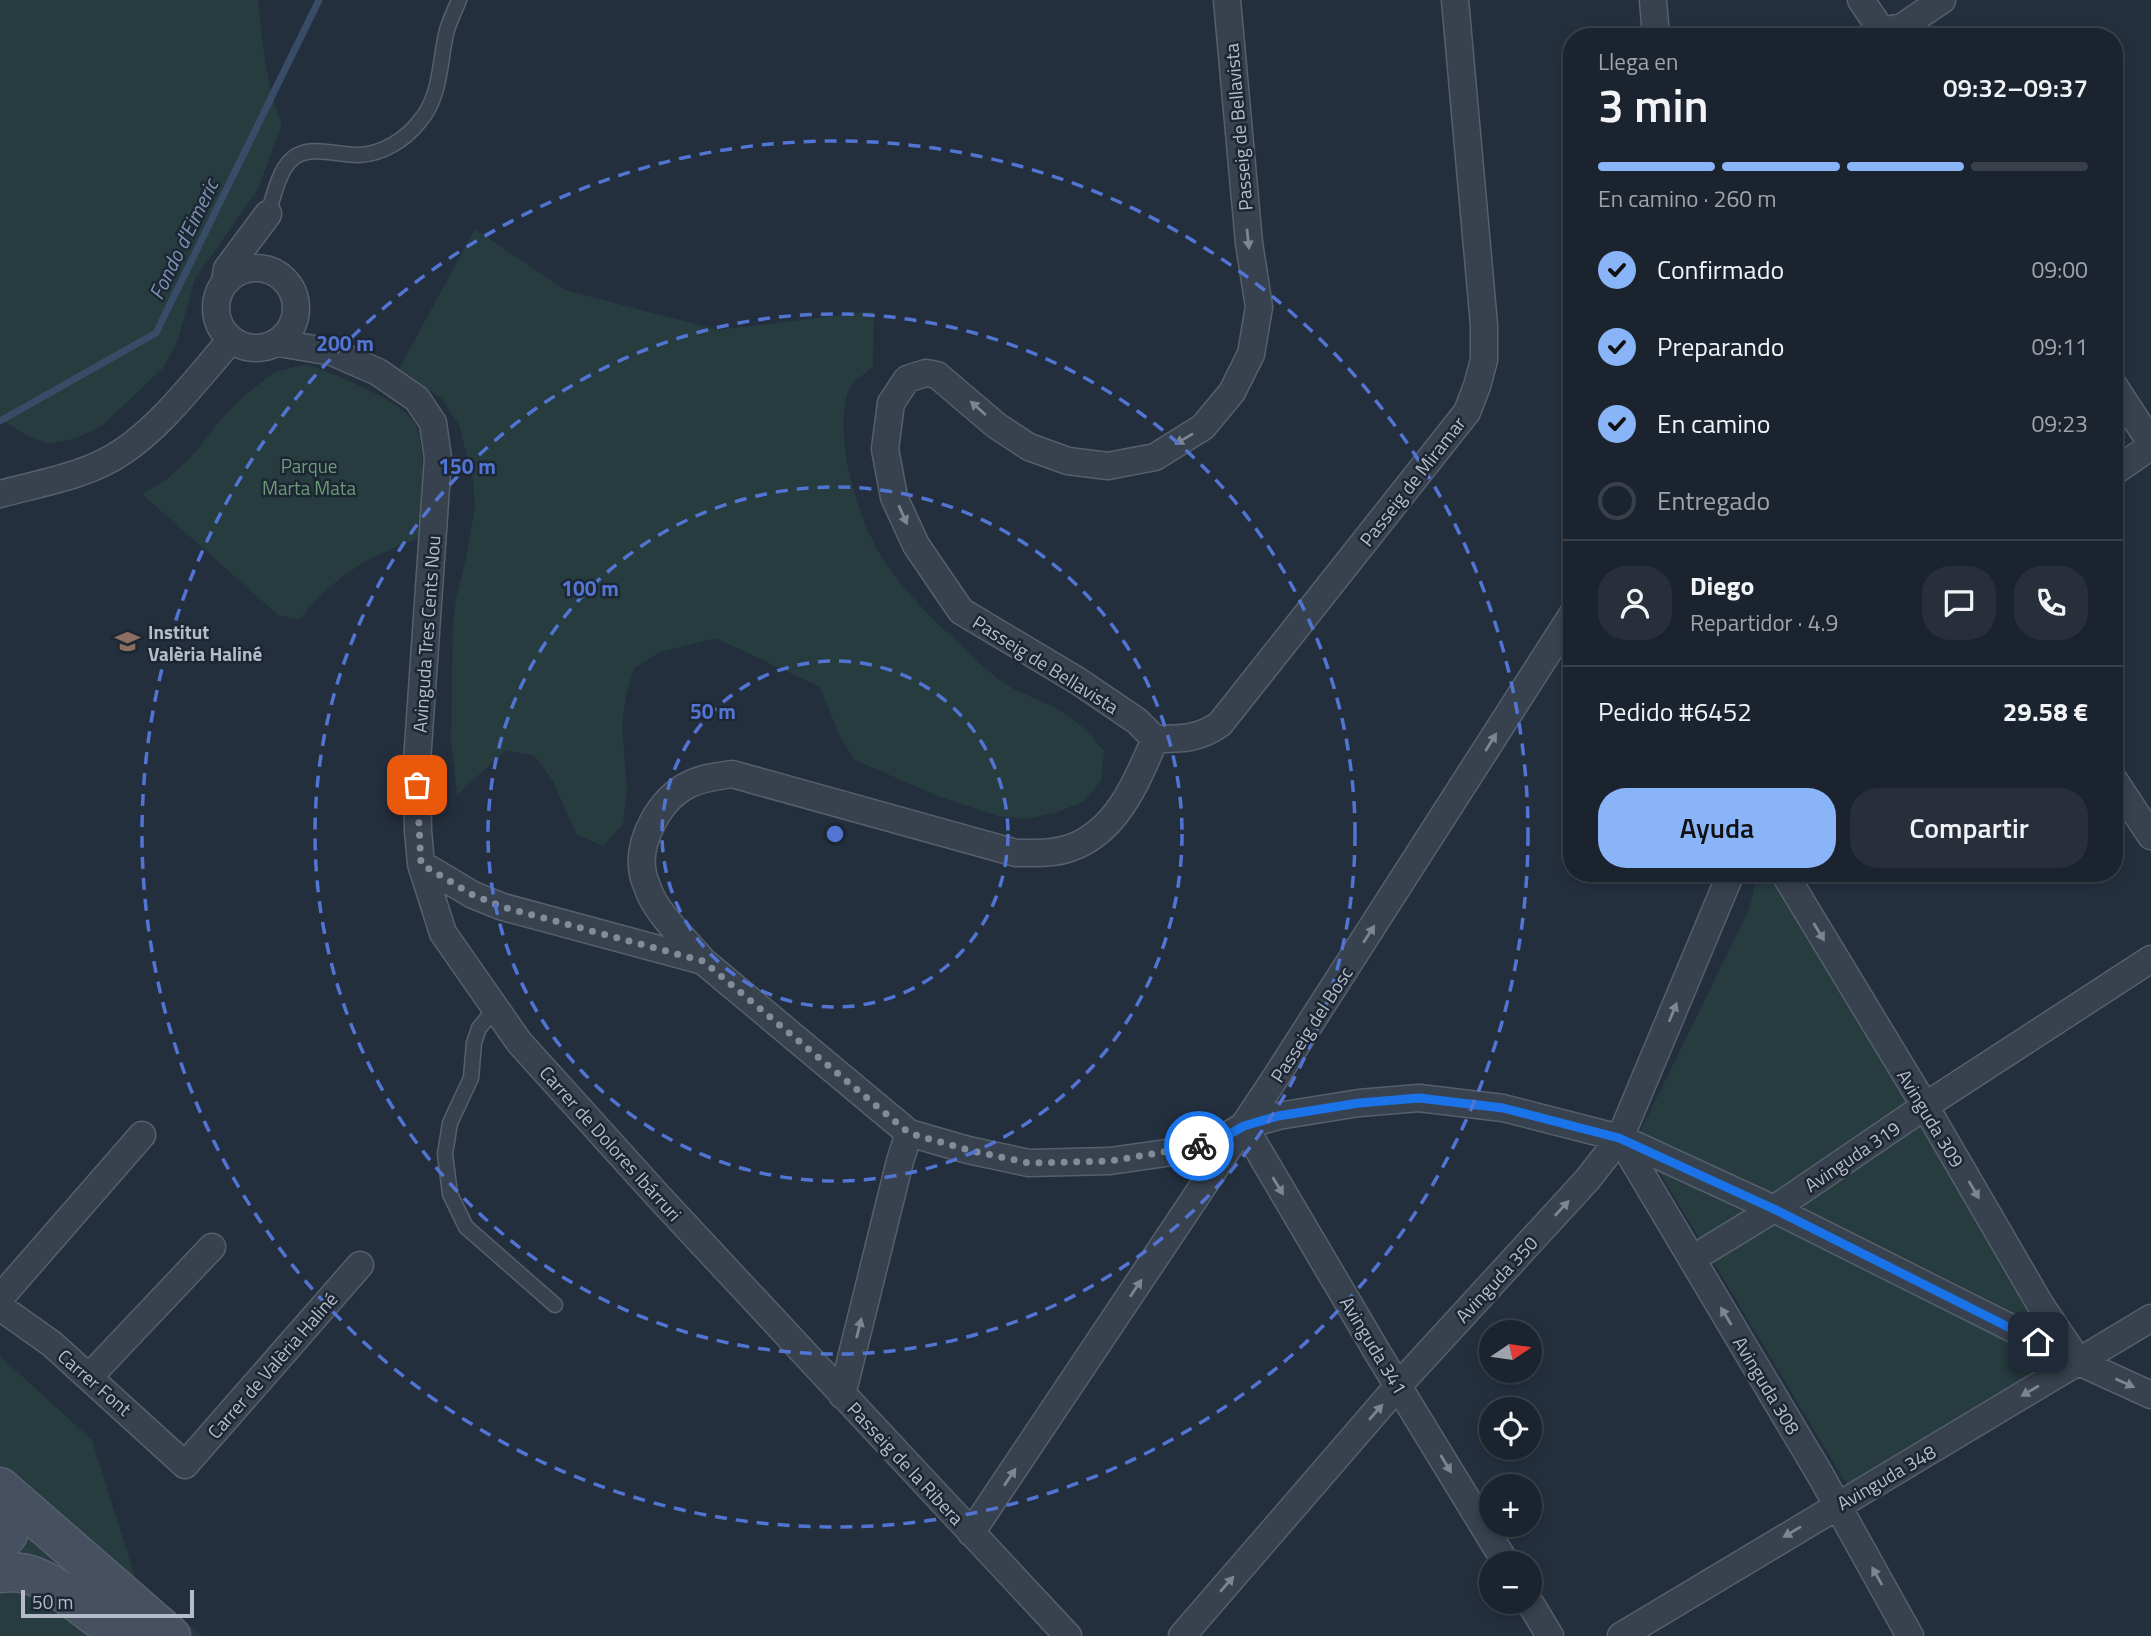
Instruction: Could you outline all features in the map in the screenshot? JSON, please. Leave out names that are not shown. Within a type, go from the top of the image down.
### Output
[{"type":"street","name":"Passeig de Bellavista","points":[[1155,739],[1137,721],[1078,681],[961,611],[916,545],[894,497],[885,449],[891,403],[907,379],[926,373],[937,375],[997,426],[1029,447],[1068,461],[1108,466],[1155,457],[1203,427],[1232,392],[1251,354],[1259,307],[1248,243],[1227,0]]},
{"type":"street","name":"Passeig de Miramar","points":[[1155,739],[1180,739],[1206,734],[1220,724],[1467,412],[1484,360],[1484,325],[1455,0]]},
{"type":"street","points":[[1861,0],[1877,28]]},
{"type":"street","points":[[1899,28],[1942,0]]},
{"type":"street","points":[[1652,1],[1655,28]]},
{"type":"street","points":[[225,283],[243,270],[257,268],[278,274],[293,293],[294,324],[279,342],[258,349],[244,347],[231,340],[216,316],[218,295],[225,283],[228,268],[268,214]]},
{"type":"street","name":"Avinguda Tres Cents Nou","points":[[268,214],[268,239],[273,262],[293,293],[308,330],[326,350]]},
{"type":"street","points":[[0,494],[80,472],[121,453],[150,430],[231,340]]},
{"type":"street","name":"Avinguda Tres Cents Nou","points":[[279,342],[326,350],[379,372],[417,399],[433,423],[438,458],[416,762],[421,864]]},
{"type":"street","points":[[2123,400],[2151,444],[2123,465]]},
{"type":"street","name":"Passeig del Bosc","points":[[971,1533],[1244,1126],[1563,629]]},
{"type":"street","points":[[1155,739],[1121,809],[1100,832],[1069,848],[1048,853],[1016,853],[732,774],[711,777],[688,785],[670,799],[653,820],[643,851],[642,874],[663,913],[703,961],[909,1133],[968,1150],[1029,1163],[1110,1161],[1180,1151],[1219,1140],[1244,1126],[1303,1111],[1419,1098],[1503,1108],[1619,1138],[1774,1209],[2079,1362],[2151,1395]]},
{"type":"street","points":[[2123,794],[2151,836]]},
{"type":"street","points":[[421,864],[473,895],[503,907],[703,961]]},
{"type":"street","name":"Carrer de Dolores Ibárruri","points":[[421,864],[443,933],[519,1042],[842,1395]]},
{"type":"street","name":"Avinguda 350","points":[[1182,1636],[1398,1386],[1587,1180],[1619,1138],[1727,882]]},
{"type":"street","name":"Avinguda 309","points":[[1789,882],[1925,1106],[2040,1304],[2079,1362]]},
{"type":"street","name":"Avinguda 319","points":[[1692,1259],[1774,1209],[1925,1106],[2151,959]]},
{"type":"street","name":"Avinguda 341","points":[[1244,1126],[1499,1551]]},
{"type":"street","name":"Passeig de la Ribera","points":[[909,1133],[842,1395],[1068,1636]]},
{"type":"street","points":[[0,1298],[142,1135]]},
{"type":"street","name":"Avinguda 308","points":[[1619,1138],[1838,1505],[1910,1636]]},
{"type":"street","points":[[89,1377],[212,1247]]},
{"type":"street","name":"Carrer de Valèria Haliné","points":[[184,1465],[360,1265]]},
{"type":"street","name":"Carrer Font","points":[[0,1307],[52,1344],[184,1465]]},
{"type":"street","name":"Avinguda 348","points":[[1621,1636],[2151,1318]]},
{"type":"street","points":[[0,1487],[171,1636]]},
{"type":"street","points":[[1,1522],[138,1636]]},
{"type":"street","points":[[0,1573],[32,1575],[126,1636]]},
{"type":"street","points":[[1537,1614],[1550,1636]]},
{"type":"lane","points":[[268,214],[276,185],[291,159],[310,151],[360,155],[384,149],[405,136],[421,121],[436,91],[447,32],[459,0]]},
{"type":"lane","points":[[495,1009],[479,1028],[474,1043],[471,1078],[450,1123],[445,1154],[450,1194],[466,1227],[555,1306]]},
{"type":"green space","points":[[0,0],[258,0],[268,79],[282,124],[258,189],[195,279],[177,342],[163,368],[102,426],[77,438],[49,444],[24,434],[0,418]]},
{"type":"green space","points":[[475,229],[565,290],[718,330],[874,311],[873,367],[852,384],[844,412],[848,468],[864,521],[885,562],[931,617],[990,673],[1018,691],[1067,715],[1104,751],[1101,781],[1083,802],[1055,813],[1027,819],[998,816],[940,797],[855,760],[840,737],[820,687],[716,638],[660,652],[634,668],[626,696],[622,726],[627,790],[623,824],[603,846],[576,834],[553,781],[535,756],[506,750],[457,795],[451,738],[453,626],[456,597],[475,508],[473,480],[459,425],[442,399],[399,369]]},
{"type":"green space","name":"Parque Marta Mata","points":[[307,364],[383,397],[408,415],[419,436],[423,480],[419,538],[382,553],[339,579],[299,620],[278,615],[142,494],[166,480],[191,457],[245,395],[275,372]]},
{"type":"green space","points":[[1756,882],[1775,882],[2062,1354],[1847,1485],[1638,1136],[1749,910]]},
{"type":"green space","points":[[0,1356],[92,1440],[135,1577],[202,1636],[0,1636]]},
{"type":"waterway","name":"Fondo d'Eimeric","points":[[0,421],[156,333],[319,0]]},
{"type":"way so far","points":[[417,785],[421,864],[473,895],[503,907],[703,961],[909,1133],[968,1150],[1029,1163],[1110,1161],[1199,1146]]},
{"type":"place","name":"Institut Valèria Haliné","points":[[128,642]]},
{"type":"route","points":[[1199,1146],[1219,1140],[1244,1126],[1278,1116],[1359,1103],[1419,1098],[1503,1108],[1619,1138],[1774,1209],[2038,1342]]}]
